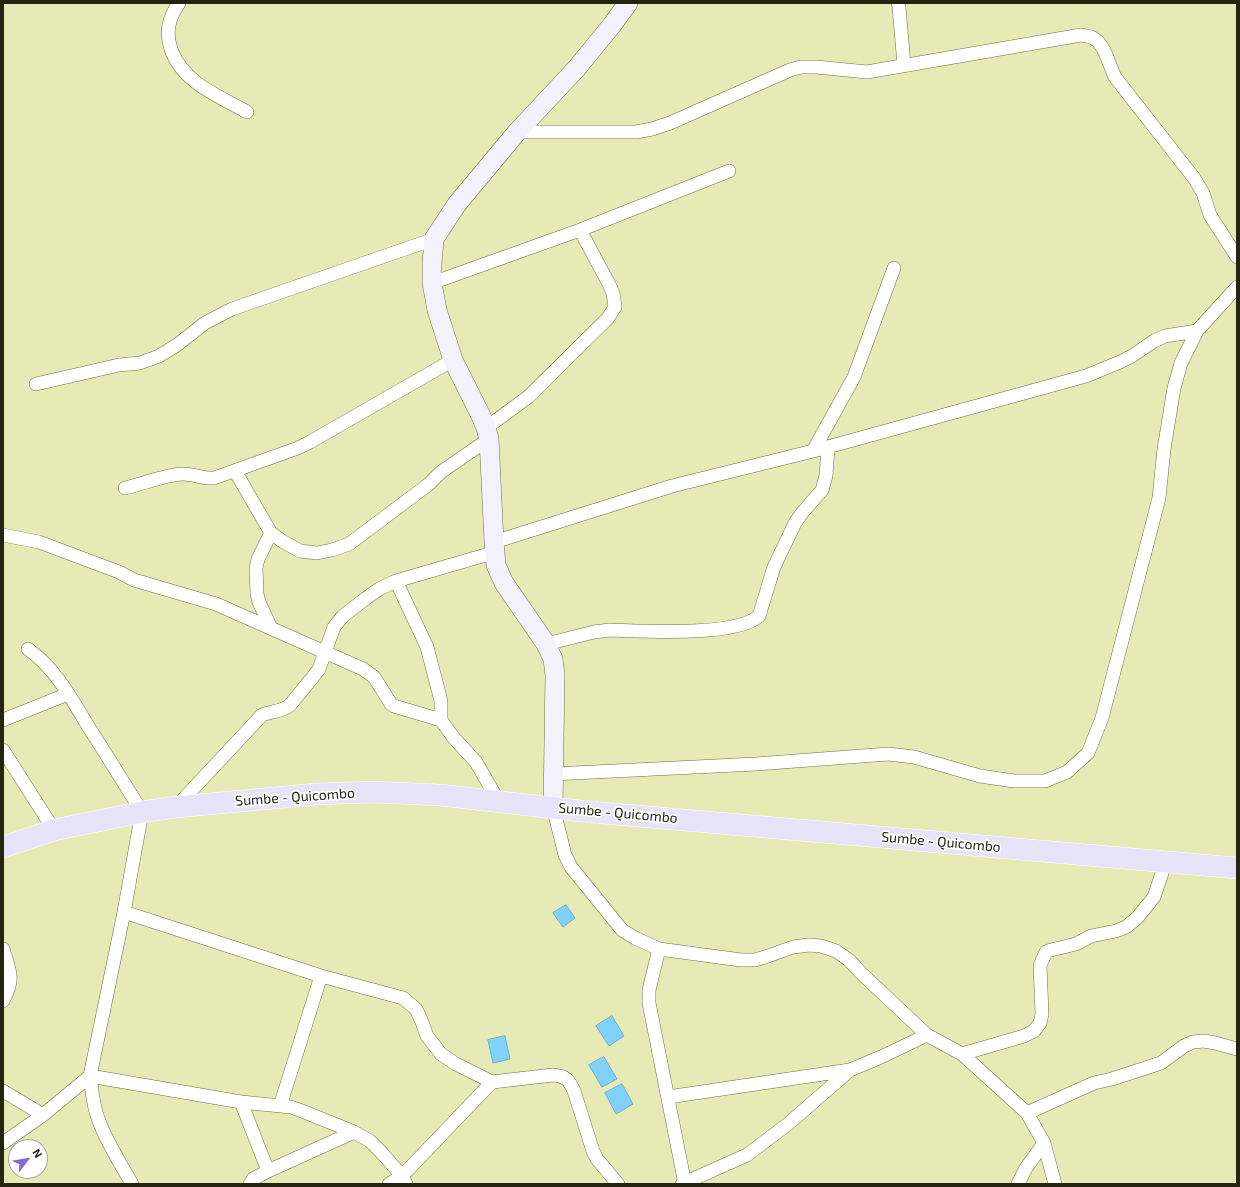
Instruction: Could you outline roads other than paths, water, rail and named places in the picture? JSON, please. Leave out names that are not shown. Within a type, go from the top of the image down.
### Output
[{"type":"main road","name":"Sumbe - Quicombo","points":[[3,847],[54,830],[142,812],[176,807],[318,794],[372,792],[440,795],[580,811],[1237,868]]},
{"type":"street","points":[[179,3],[168,28],[169,44],[176,61],[188,76],[203,88],[247,112]]},
{"type":"street","points":[[628,3],[576,69],[517,132],[458,204],[434,239],[432,263],[432,284],[437,310],[453,360],[488,433],[496,565],[504,583],[546,644],[553,659],[555,674],[553,807],[565,855],[571,867],[622,930],[659,949],[741,960],[755,960],[793,947],[809,945],[821,946],[836,951],[849,960],[927,1035],[962,1054],[1027,1113],[1044,1143],[1055,1184]]},
{"type":"street","points":[[898,3],[904,65]]},
{"type":"street","points":[[517,132],[636,132],[670,123],[790,70],[801,67],[867,72],[1081,35],[1092,37],[1100,42],[1115,77],[1194,178],[1203,193],[1210,214],[1237,258]]},
{"type":"street","points":[[432,284],[580,230],[729,172]]},
{"type":"street","points":[[235,471],[271,533],[282,541],[300,551],[316,553],[332,550],[349,544],[429,484],[441,472],[488,433],[528,398],[608,318],[615,307],[613,293],[580,230]]},
{"type":"street","points":[[36,384],[119,364],[140,363],[159,356],[177,345],[205,323],[232,309],[434,239]]},
{"type":"street","points":[[813,451],[854,377],[894,268]]},
{"type":"street","points":[[553,774],[756,764],[888,754],[914,757],[980,776],[1014,781],[1044,781],[1067,772],[1088,753],[1102,718],[1159,498],[1164,449],[1174,388],[1181,363],[1197,332],[1237,287]]},
{"type":"street","points":[[176,807],[262,715],[281,710],[290,704],[316,673],[326,653],[334,627],[343,616],[379,589],[396,581],[672,486],[813,451],[1086,376],[1132,356],[1154,341],[1165,336],[1197,332]]},
{"type":"street","points":[[126,488],[175,474],[192,475],[208,479],[214,478],[310,442],[453,360]]},
{"type":"street","points":[[546,644],[594,632],[610,630],[712,630],[748,623],[754,620],[759,616],[774,567],[795,523],[822,490],[826,476],[828,447]]},
{"type":"street","points":[[270,628],[259,602],[256,568],[258,559],[271,533]]},
{"type":"street","points":[[3,535],[39,542],[119,572],[134,580],[216,604],[363,669],[374,677],[391,704],[394,706],[440,720],[476,762],[499,802]]},
{"type":"street","points":[[396,581],[427,648],[441,701],[440,720]]},
{"type":"street","points":[[28,649],[39,657],[49,668],[68,694],[142,812],[124,912],[90,1076],[92,1096],[98,1121],[132,1184]]},
{"type":"street","points":[[3,720],[68,694]]},
{"type":"street","points":[[3,750],[54,830]]},
{"type":"street","points":[[962,1054],[1024,1036],[1034,1031],[1040,1023],[1042,1014],[1040,966],[1046,952],[1076,944],[1091,936],[1121,930],[1131,924],[1154,896],[1166,861]]},
{"type":"street","points":[[124,912],[321,976],[403,998],[416,1009],[427,1036],[441,1054],[456,1064],[492,1082],[553,1075],[562,1076],[570,1082],[574,1091],[593,1151],[597,1159],[618,1184]]},
{"type":"street","points":[[3,949],[11,981],[9,990],[3,1001]]},
{"type":"street","points":[[659,949],[649,990],[649,1003],[684,1184],[747,1155],[788,1124],[850,1070]]},
{"type":"street","points":[[280,1106],[321,976]]},
{"type":"street","points":[[668,1097],[850,1070],[927,1035]]},
{"type":"street","points":[[1027,1113],[1094,1083],[1112,1079],[1161,1063],[1184,1046],[1193,1042],[1204,1041],[1237,1049]]},
{"type":"street","points":[[90,1076],[241,1102],[291,1107],[354,1132],[370,1142],[382,1153],[404,1180]]},
{"type":"street","points":[[3,1143],[43,1116],[90,1076]]},
{"type":"street","points":[[389,1184],[404,1180],[492,1082]]},
{"type":"street","points":[[3,1091],[43,1116]]},
{"type":"street","points":[[241,1102],[268,1171]]},
{"type":"street","points":[[250,1184],[253,1179],[268,1171],[354,1132]]},
{"type":"street","points":[[1018,1184],[1026,1168],[1044,1143]]}]
